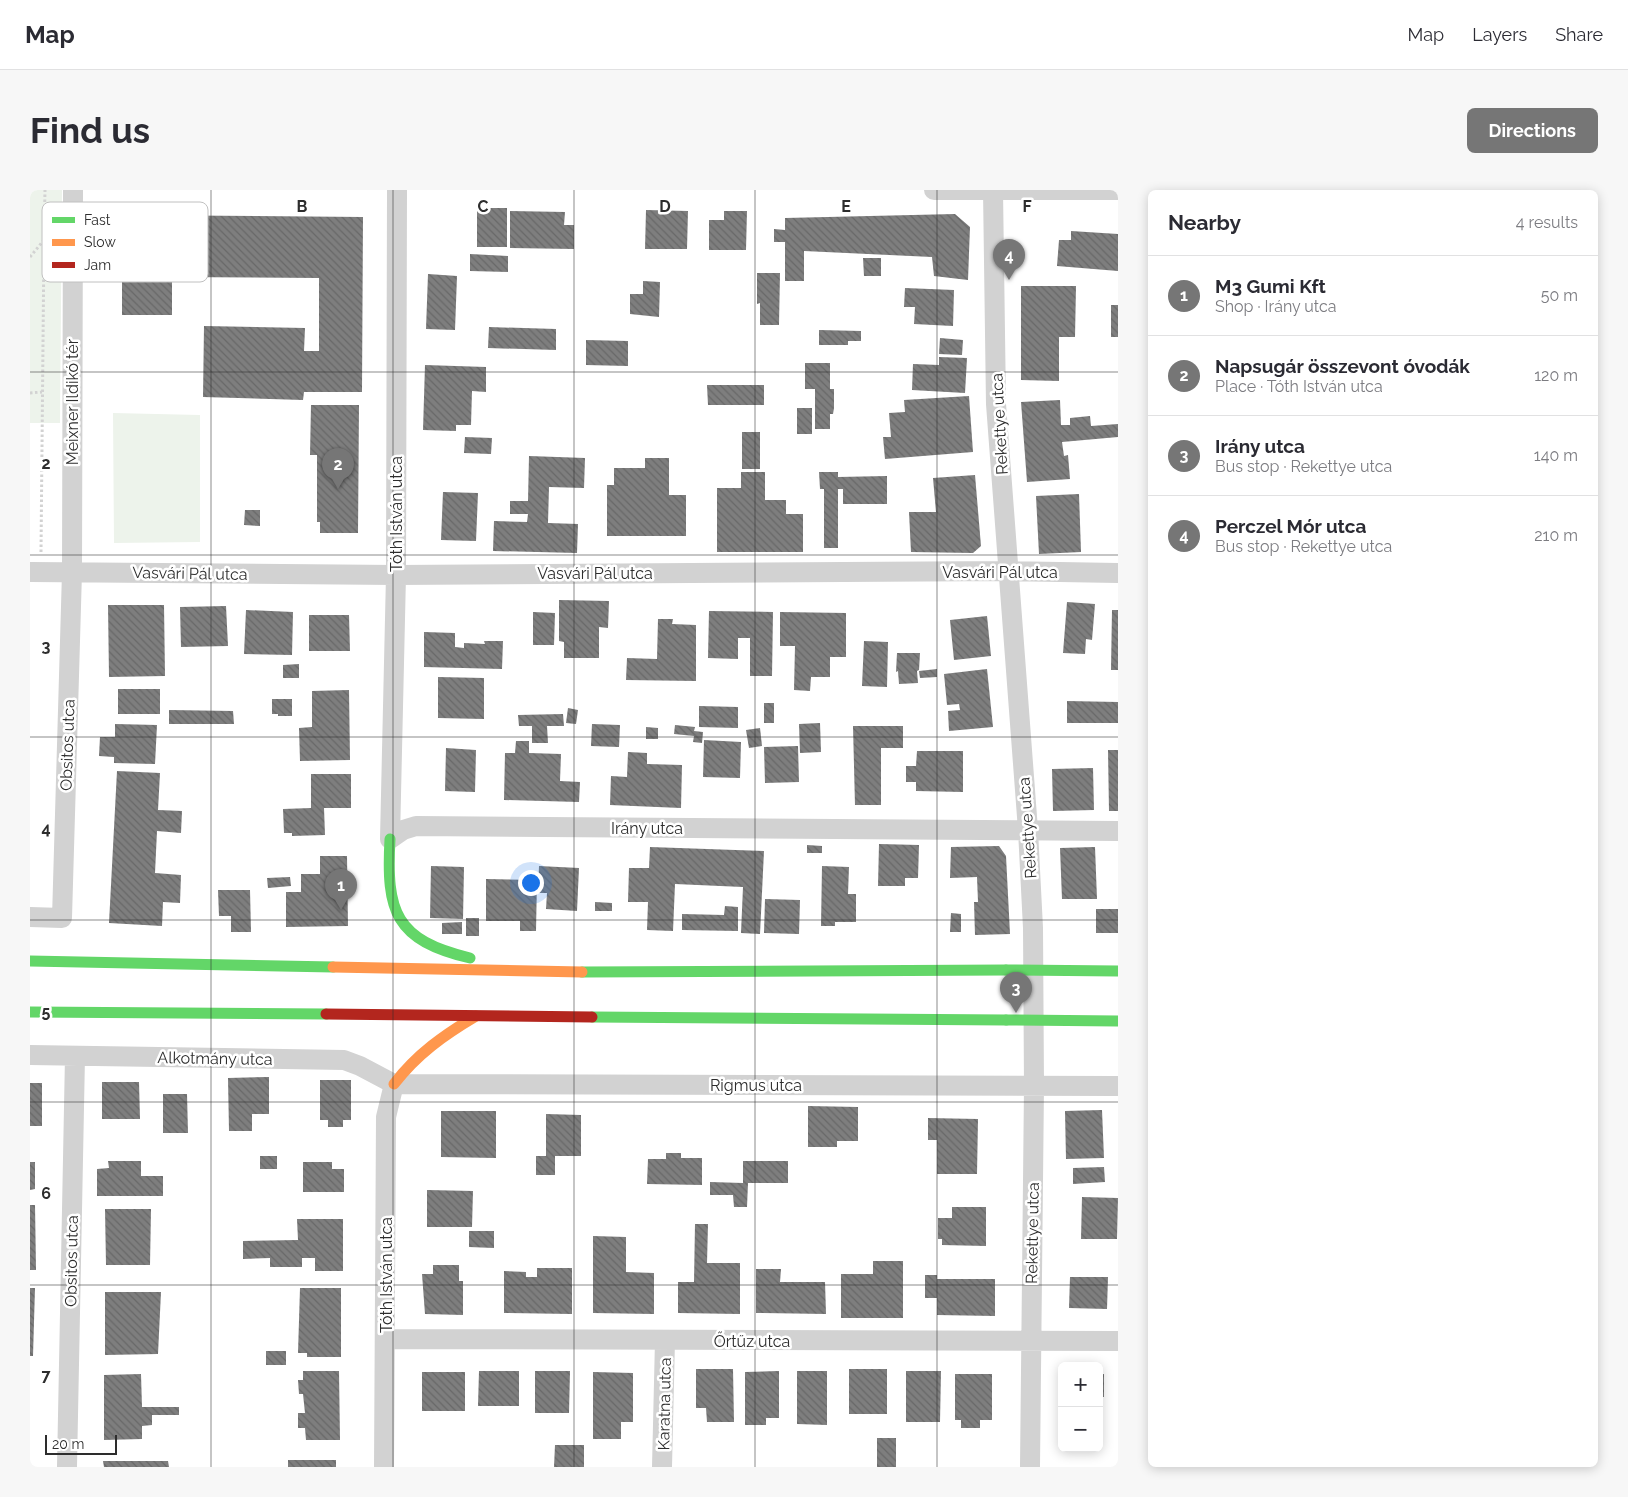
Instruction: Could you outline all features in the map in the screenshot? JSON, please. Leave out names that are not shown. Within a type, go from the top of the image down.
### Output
[{"type":"main road","points":[[390,839],[389,892],[398,917],[413,936],[433,948],[515,969]]},
{"type":"main road","points":[[30,961],[515,969],[563,972],[1118,971]]},
{"type":"main road","points":[[30,1012],[1118,1021]]},
{"type":"main road","points":[[394,1084],[412,1060],[436,1040],[478,1015]]},
{"type":"street","name":"Tóth István utca","points":[[390,839],[396,575],[397,190]]},
{"type":"street","points":[[934,190],[1118,190]]},
{"type":"street","name":"Rekettye utca","points":[[993,191],[996,404],[1007,571],[1028,830],[1033,928],[1034,1086],[1030,1467]]},
{"type":"street","name":"Meixner Ildikó tér","points":[[72,282],[72,572]]},
{"type":"street","name":"Vasvári Pál utca","points":[[72,572],[396,575],[1007,571],[1118,573]]},
{"type":"street","points":[[36,572],[72,572]]},
{"type":"street","name":"Obsitos utca","points":[[30,917],[62,918],[72,572]]},
{"type":"street","name":"Irány utca","points":[[390,839],[403,830],[416,826],[1118,831]]},
{"type":"street","name":"Alkotmány utca","points":[[30,1055],[344,1060],[360,1066],[394,1084]]},
{"type":"street","name":"Obsitos utca","points":[[67,1467],[75,1056]]},
{"type":"street","name":"Tóth István utca","points":[[384,1467],[386,1116],[394,1084]]},
{"type":"street","name":"Rigmus utca","points":[[394,1084],[1118,1086]]},
{"type":"street","name":"Őrtűz utca","points":[[386,1339],[1118,1341]]},
{"type":"street","name":"Karatna utca","points":[[662,1467],[665,1340]]},
{"type":"path","points":[[30,257],[42,242]]},
{"type":"path","points":[[36,572],[43,282]]},
{"type":"path","points":[[30,393],[42,392]]},
{"type":"shaded area","points":[[30,190],[62,190],[62,202],[42,202],[42,282],[61,282],[60,423],[30,423]]},
{"type":"shaded area","points":[[113,413],[200,415],[200,542],[114,543]]},
{"type":"building","points":[[477,208],[507,208],[507,247],[477,247]]},
{"type":"building","points":[[646,210],[688,211],[687,249],[645,249]]},
{"type":"building","points":[[510,211],[565,212],[564,225],[574,225],[574,249],[510,248]]},
{"type":"building","points":[[724,211],[747,211],[746,250],[709,250],[709,220],[724,220]]},
{"type":"building","points":[[955,214],[970,227],[968,280],[934,276],[932,257],[804,251],[804,281],[785,281],[785,242],[774,242],[774,229],[785,230],[785,218]]},
{"type":"building","points":[[208,216],[363,217],[362,392],[304,392],[303,400],[203,397],[204,326],[305,328],[304,351],[319,351],[319,278],[208,277]]},
{"type":"building","points":[[1071,231],[1118,234],[1118,271],[1057,266],[1059,240],[1071,240]]},
{"type":"building","points":[[470,254],[508,256],[508,272],[470,271]]},
{"type":"building","points":[[863,258],[881,258],[881,276],[864,276]]},
{"type":"building","points":[[757,273],[780,273],[779,325],[760,325],[760,303],[757,304]]},
{"type":"building","points":[[428,274],[457,276],[455,330],[426,329]]},
{"type":"building","points":[[643,281],[660,282],[659,317],[630,314],[630,294],[643,294]]},
{"type":"building","points":[[122,282],[172,282],[172,315],[122,315]]},
{"type":"building","points":[[1021,286],[1076,286],[1075,337],[1059,337],[1059,381],[1021,380]]},
{"type":"building","points":[[905,288],[954,290],[953,326],[914,324],[915,307],[904,307]]},
{"type":"building","points":[[1111,305],[1118,305],[1118,337],[1111,337]]},
{"type":"building","points":[[489,327],[556,329],[556,350],[488,348]]},
{"type":"building","points":[[819,330],[861,331],[861,341],[848,341],[848,345],[819,345]]},
{"type":"building","points":[[940,338],[963,340],[962,355],[939,354]]},
{"type":"building","points":[[586,340],[628,341],[628,366],[586,365]]},
{"type":"building","points":[[939,357],[967,358],[965,393],[912,390],[913,364],[939,365]]},
{"type":"building","points":[[805,363],[830,363],[830,389],[834,389],[834,408],[833,414],[830,414],[830,429],[815,429],[815,389],[805,389]]},
{"type":"building","points":[[425,365],[486,367],[486,392],[472,391],[471,425],[456,425],[456,431],[423,430]]},
{"type":"building","points":[[707,385],[764,385],[764,405],[708,405]]},
{"type":"building","points":[[969,396],[973,452],[885,459],[883,437],[891,437],[889,413],[905,412],[904,400]]},
{"type":"building","points":[[1060,400],[1061,425],[1070,425],[1070,418],[1090,416],[1091,426],[1118,424],[1118,437],[1062,442],[1064,456],[1068,455],[1070,479],[1027,482],[1021,402]]},
{"type":"building","points":[[311,405],[359,405],[358,533],[320,533],[320,522],[317,522],[317,455],[310,455]]},
{"type":"building","points":[[797,408],[812,408],[812,434],[797,434]]},
{"type":"building","points":[[742,432],[760,432],[760,469],[742,469]]},
{"type":"building","points":[[465,437],[492,438],[491,454],[464,453]]},
{"type":"building","points":[[529,456],[585,458],[584,488],[549,487],[548,523],[578,524],[577,553],[493,551],[494,521],[527,522],[528,514],[510,514],[510,501],[528,501]]},
{"type":"building","points":[[645,458],[669,458],[669,495],[686,495],[686,536],[607,536],[607,485],[614,485],[614,468],[645,468]]},
{"type":"building","points":[[741,472],[765,472],[765,500],[786,500],[786,514],[803,514],[803,552],[717,552],[717,488],[741,488]]},
{"type":"building","points":[[819,472],[838,472],[838,477],[887,476],[887,504],[843,504],[843,489],[838,489],[838,548],[824,548],[824,489],[820,489]]},
{"type":"building","points":[[975,475],[981,546],[973,553],[911,552],[909,512],[936,512],[933,478]]},
{"type":"building","points":[[443,492],[478,493],[476,541],[441,540]]},
{"type":"building","points":[[1079,494],[1081,552],[1039,554],[1036,496]]},
{"type":"building","points":[[245,510],[260,510],[260,526],[244,525]]},
{"type":"building","points":[[559,600],[609,601],[608,628],[599,627],[599,658],[564,658],[564,642],[559,641]]},
{"type":"building","points":[[1067,602],[1095,604],[1092,640],[1086,639],[1085,654],[1063,653]]},
{"type":"building","points":[[108,605],[164,605],[165,676],[109,677]]},
{"type":"building","points":[[226,606],[228,646],[181,647],[180,607]]},
{"type":"building","points":[[246,610],[293,612],[292,655],[244,654]]},
{"type":"building","points":[[1112,610],[1118,610],[1118,670],[1111,670]]},
{"type":"building","points":[[709,611],[773,612],[772,676],[750,676],[750,638],[738,638],[738,659],[708,658]]},
{"type":"building","points":[[533,612],[555,613],[554,645],[533,645]]},
{"type":"building","points":[[780,612],[846,613],[846,657],[830,657],[830,677],[811,677],[810,691],[794,690],[795,646],[780,646]]},
{"type":"building","points":[[309,615],[349,615],[350,651],[309,651]]},
{"type":"building","points":[[987,616],[991,656],[954,660],[950,620]]},
{"type":"building","points":[[658,619],[673,619],[672,624],[696,625],[696,681],[626,680],[627,658],[657,659]]},
{"type":"building","points":[[424,632],[455,633],[455,647],[464,648],[464,643],[485,644],[484,641],[503,641],[502,669],[424,667]]},
{"type":"building","points":[[864,641],[888,642],[887,687],[862,686]]},
{"type":"building","points":[[897,653],[920,653],[919,670],[917,671],[918,683],[899,684],[898,671],[896,672]]},
{"type":"building","points":[[299,664],[299,678],[283,678],[283,665]]},
{"type":"building","points":[[937,669],[937,677],[920,678],[919,671]]},
{"type":"building","points":[[987,669],[993,727],[949,731],[948,711],[960,710],[959,704],[947,705],[944,674]]},
{"type":"building","points":[[438,677],[484,678],[484,719],[438,718]]},
{"type":"building","points":[[118,689],[160,689],[160,714],[118,714]]},
{"type":"building","points":[[349,690],[350,760],[300,761],[299,728],[312,727],[312,691]]},
{"type":"building","points":[[272,699],[292,699],[292,716],[272,714]]},
{"type":"building","points":[[1067,701],[1118,702],[1118,723],[1067,723]]},
{"type":"building","points":[[764,703],[774,703],[774,723],[764,723]]},
{"type":"building","points":[[699,706],[738,707],[738,728],[699,727]]},
{"type":"building","points":[[568,708],[578,710],[576,724],[566,723]]},
{"type":"building","points":[[169,710],[233,711],[234,724],[169,724]]},
{"type":"building","points":[[563,714],[564,726],[547,726],[548,743],[532,743],[532,726],[519,726],[518,715]]},
{"type":"building","points":[[820,723],[821,752],[800,753],[799,724]]},
{"type":"building","points":[[115,724],[157,725],[155,764],[114,763],[114,757],[99,756],[100,737],[115,737]]},
{"type":"building","points":[[592,724],[620,725],[619,747],[591,746]]},
{"type":"building","points":[[675,725],[695,727],[694,731],[703,732],[702,743],[693,742],[694,736],[674,734]]},
{"type":"building","points":[[853,726],[903,726],[903,748],[881,748],[881,805],[855,805]]},
{"type":"building","points":[[646,727],[658,728],[658,739],[646,739]]},
{"type":"building","points":[[760,728],[762,746],[749,748],[746,730]]},
{"type":"building","points":[[704,740],[741,742],[740,778],[703,777]]},
{"type":"building","points":[[516,741],[529,741],[529,753],[561,754],[560,781],[580,782],[579,802],[504,800],[505,753],[515,753]]},
{"type":"building","points":[[798,746],[799,782],[765,783],[764,747]]},
{"type":"building","points":[[446,748],[476,750],[475,792],[445,791]]},
{"type":"building","points":[[1108,750],[1118,750],[1118,811],[1109,811]]},
{"type":"building","points":[[917,751],[963,751],[963,792],[916,791],[916,782],[906,782],[906,766],[916,766]]},
{"type":"building","points":[[628,752],[647,753],[647,764],[682,765],[681,808],[610,805],[611,776],[627,777]]},
{"type":"building","points":[[1093,768],[1094,810],[1053,811],[1052,769]]},
{"type":"building","points":[[117,771],[160,773],[158,810],[182,811],[181,833],[157,831],[155,873],[181,875],[180,903],[163,902],[162,926],[109,923]]},
{"type":"building","points":[[311,774],[351,774],[351,808],[324,808],[325,835],[292,836],[292,833],[284,833],[283,809],[311,808]]},
{"type":"building","points":[[879,844],[919,845],[918,878],[905,878],[905,886],[878,886]]},
{"type":"building","points":[[807,845],[822,846],[822,853],[807,853]]},
{"type":"building","points":[[999,846],[1006,856],[1010,934],[975,935],[974,902],[978,902],[977,877],[950,878],[951,847]]},
{"type":"building","points":[[650,847],[764,851],[760,934],[741,933],[743,887],[675,884],[673,931],[647,930],[648,902],[628,902],[629,868],[649,868]]},
{"type":"building","points":[[1095,847],[1097,899],[1062,899],[1060,848]]},
{"type":"building","points":[[320,856],[347,856],[348,926],[286,927],[286,892],[301,892],[301,874],[320,874]]},
{"type":"building","points":[[431,866],[464,867],[463,919],[430,918]]},
{"type":"building","points":[[539,866],[579,868],[577,911],[546,909],[547,893],[538,893]]},
{"type":"building","points":[[822,866],[849,867],[848,894],[856,894],[856,922],[835,922],[835,926],[821,926]]},
{"type":"building","points":[[290,877],[291,886],[268,888],[267,878]]},
{"type":"building","points":[[486,879],[537,880],[536,931],[520,931],[520,921],[486,921]]},
{"type":"building","points":[[218,890],[250,890],[251,932],[231,932],[231,916],[219,916]]},
{"type":"building","points":[[765,899],[800,900],[799,934],[764,933]]},
{"type":"building","points":[[595,902],[612,903],[612,911],[595,911]]},
{"type":"building","points":[[725,906],[738,907],[738,931],[682,930],[682,914],[724,915]]},
{"type":"building","points":[[1096,909],[1118,909],[1118,933],[1096,933]]},
{"type":"building","points":[[951,913],[961,914],[961,932],[950,932]]},
{"type":"building","points":[[466,918],[479,918],[479,936],[466,936]]},
{"type":"building","points":[[462,922],[462,934],[442,934],[442,923]]},
{"type":"building","points":[[269,1077],[269,1114],[252,1114],[252,1131],[229,1131],[228,1078]]},
{"type":"building","points":[[320,1080],[351,1080],[351,1120],[343,1120],[343,1127],[328,1127],[328,1120],[320,1120]]},
{"type":"building","points":[[102,1082],[139,1082],[140,1119],[102,1119]]},
{"type":"building","points":[[30,1083],[42,1083],[42,1126],[30,1126]]},
{"type":"building","points":[[163,1094],[187,1094],[188,1133],[163,1133]]},
{"type":"building","points":[[808,1106],[858,1107],[858,1141],[837,1141],[837,1147],[808,1147]]},
{"type":"building","points":[[1102,1110],[1104,1158],[1066,1159],[1065,1111]]},
{"type":"building","points":[[441,1111],[496,1111],[496,1158],[441,1157]]},
{"type":"building","points":[[546,1114],[581,1115],[581,1156],[555,1156],[555,1175],[536,1175],[536,1156],[546,1156]]},
{"type":"building","points":[[928,1118],[978,1119],[977,1174],[937,1174],[937,1140],[928,1140]]},
{"type":"building","points":[[666,1153],[681,1153],[681,1158],[702,1158],[702,1185],[647,1184],[648,1159],[666,1159]]},
{"type":"building","points":[[260,1156],[277,1156],[277,1169],[260,1169]]},
{"type":"building","points":[[108,1161],[141,1161],[141,1176],[163,1176],[163,1196],[97,1196],[97,1169],[109,1168]]},
{"type":"building","points":[[743,1161],[788,1161],[788,1183],[748,1183],[747,1207],[734,1207],[733,1195],[710,1195],[710,1182],[743,1183]]},
{"type":"building","points":[[30,1162],[35,1162],[35,1189],[30,1190]]},
{"type":"building","points":[[303,1162],[332,1162],[332,1169],[344,1169],[344,1192],[303,1192]]},
{"type":"building","points":[[1104,1167],[1105,1182],[1073,1184],[1073,1168]]},
{"type":"building","points":[[427,1190],[473,1191],[472,1227],[427,1227]]},
{"type":"building","points":[[1082,1197],[1118,1198],[1117,1239],[1081,1239]]},
{"type":"building","points":[[30,1205],[35,1205],[36,1270],[30,1270]]},
{"type":"building","points":[[952,1207],[986,1207],[986,1246],[942,1245],[942,1239],[938,1239],[938,1218],[952,1218]]},
{"type":"building","points":[[105,1209],[151,1209],[150,1265],[106,1265]]},
{"type":"building","points":[[297,1219],[343,1219],[343,1271],[315,1271],[315,1258],[302,1258],[302,1267],[270,1267],[270,1258],[243,1259],[243,1241],[298,1240]]},
{"type":"building","points":[[695,1224],[708,1224],[707,1263],[740,1263],[740,1314],[678,1313],[678,1282],[694,1282]]},
{"type":"building","points":[[469,1231],[494,1231],[494,1248],[469,1247]]},
{"type":"building","points":[[593,1236],[626,1237],[626,1272],[654,1273],[654,1314],[593,1313]]},
{"type":"building","points":[[873,1261],[903,1261],[903,1318],[841,1318],[841,1274],[873,1274]]},
{"type":"building","points":[[433,1265],[459,1265],[459,1281],[463,1281],[463,1315],[425,1314],[422,1274],[433,1274]]},
{"type":"building","points":[[537,1268],[572,1268],[572,1314],[504,1313],[504,1271],[526,1272],[526,1277],[537,1277]]},
{"type":"building","points":[[756,1269],[781,1269],[780,1282],[825,1282],[826,1314],[756,1313]]},
{"type":"building","points":[[925,1275],[937,1275],[937,1279],[995,1279],[995,1316],[937,1315],[937,1298],[925,1298]]},
{"type":"building","points":[[1070,1277],[1108,1277],[1107,1309],[1069,1308]]},
{"type":"building","points":[[30,1288],[35,1288],[33,1356],[30,1356]]},
{"type":"building","points":[[300,1288],[341,1288],[341,1357],[307,1357],[307,1353],[298,1353]]},
{"type":"building","points":[[105,1292],[161,1292],[158,1354],[105,1355]]},
{"type":"building","points":[[266,1351],[286,1351],[286,1365],[266,1365]]},
{"type":"building","points":[[696,1369],[733,1369],[734,1422],[707,1422],[706,1408],[696,1408]]},
{"type":"building","points":[[849,1369],[887,1369],[887,1414],[849,1414]]},
{"type":"building","points":[[303,1371],[339,1371],[340,1440],[306,1440],[305,1428],[298,1428],[298,1413],[305,1413],[303,1394],[299,1394],[298,1380],[303,1380]]},
{"type":"building","points":[[479,1371],[519,1371],[519,1406],[478,1406]]},
{"type":"building","points":[[535,1371],[570,1371],[569,1413],[535,1413]]},
{"type":"building","points":[[779,1371],[779,1418],[766,1418],[766,1425],[745,1425],[745,1372]]},
{"type":"building","points":[[797,1371],[827,1371],[827,1425],[797,1424]]},
{"type":"building","points":[[906,1371],[941,1371],[940,1422],[906,1422]]},
{"type":"building","points":[[422,1372],[465,1372],[465,1411],[422,1411]]},
{"type":"building","points":[[593,1372],[633,1373],[633,1422],[621,1422],[621,1439],[593,1439]]},
{"type":"building","points":[[141,1374],[142,1407],[179,1407],[179,1415],[152,1415],[152,1425],[142,1426],[142,1439],[104,1440],[104,1375]]},
{"type":"building","points":[[955,1374],[992,1374],[992,1420],[980,1420],[980,1428],[961,1428],[961,1420],[955,1420]]},
{"type":"building","points":[[1103,1374],[1104,1374],[1103,1397]]},
{"type":"building","points":[[877,1438],[896,1438],[896,1467],[877,1467]]},
{"type":"building","points":[[555,1445],[584,1445],[584,1467],[554,1467]]},
{"type":"building","points":[[288,1460],[336,1460],[336,1467],[288,1467]]},
{"type":"building","points":[[103,1461],[168,1461],[169,1467],[104,1467]]},
{"type":"traffic: fast","points":[[390,839],[390,886],[400,919],[411,932],[425,942],[445,951],[470,958]]},
{"type":"traffic: fast","points":[[30,961],[333,967]]},
{"type":"traffic: fast","points":[[582,972],[1006,970]]},
{"type":"traffic: fast","points":[[1006,970],[1118,971]]},
{"type":"traffic: fast","points":[[30,1012],[326,1014]]},
{"type":"traffic: fast","points":[[592,1017],[1006,1020]]},
{"type":"traffic: fast","points":[[1006,1020],[1118,1021]]},
{"type":"traffic: slow","points":[[333,967],[582,972]]},
{"type":"traffic: slow","points":[[394,1084],[422,1054],[453,1030],[476,1016]]},
{"type":"traffic: jam","points":[[326,1014],[592,1017]]},
{"type":"place","name":"Perczel Mór utca","points":[[1009,280]]},
{"type":"place","name":"Napsugár összevont óvodák","points":[[338,489]]},
{"type":"place","name":"M3 Gumi Kft","points":[[341,910]]},
{"type":"place","name":"Irány utca","points":[[1016,1013]]}]
